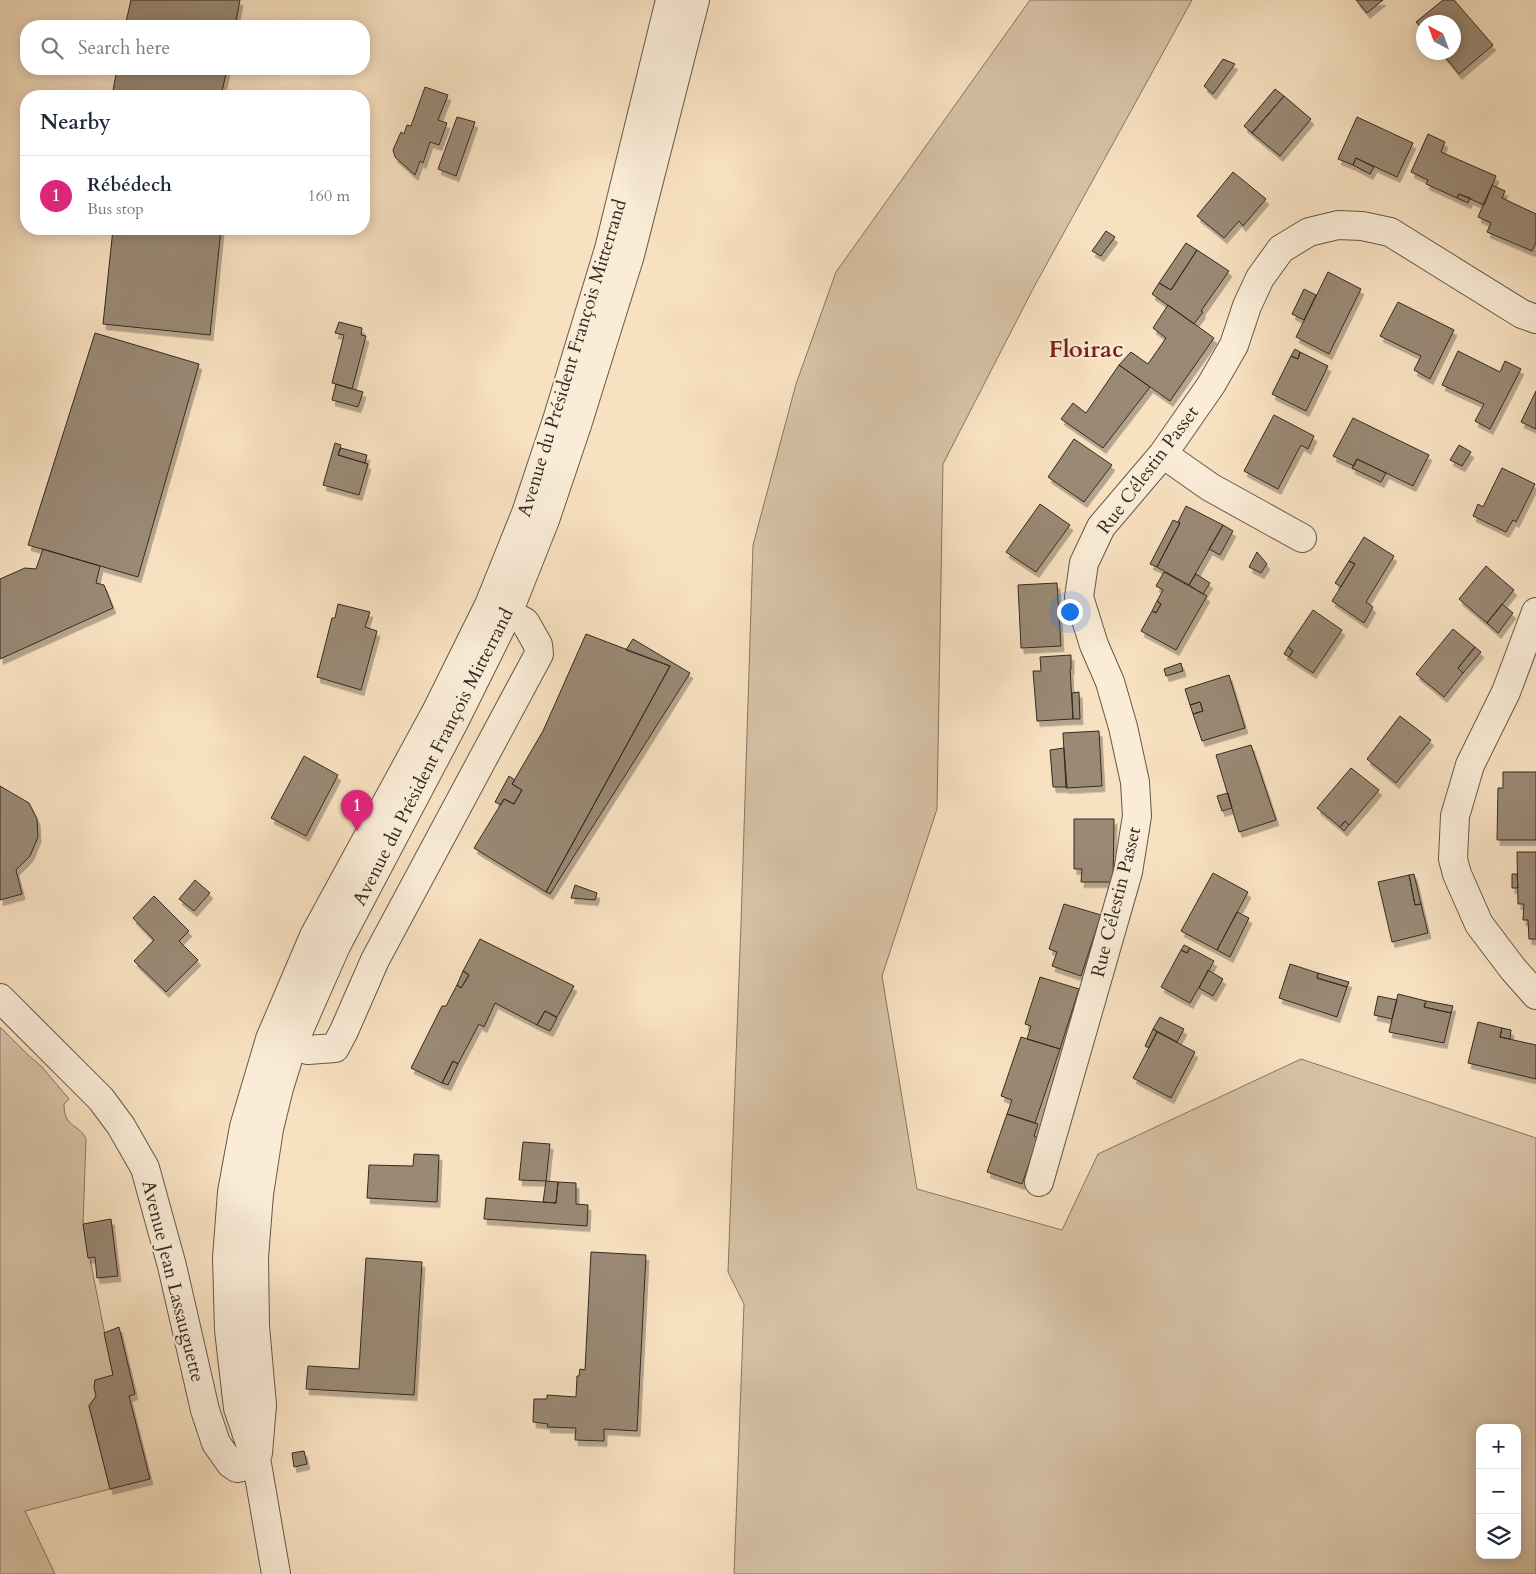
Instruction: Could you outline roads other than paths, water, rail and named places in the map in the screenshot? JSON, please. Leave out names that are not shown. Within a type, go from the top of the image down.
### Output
[{"type":"street","name":"Avenue du Président François Mitterrand","points":[[276,1574],[257,1464],[262,1405],[255,1326],[254,1257],[269,1129],[279,1088],[281,1042],[314,936],[436,712],[484,614],[526,513],[557,420],[609,248],[670,0]]},
{"type":"street","name":"Avenue du Président François Mitterrand","points":[[281,1042],[336,946],[454,722],[508,613],[545,520],[627,265],[695,0]]},
{"type":"street","name":"Rue Célestin Passet","points":[[1039,1182],[1128,872],[1138,816],[1135,782],[1123,727],[1110,682],[1094,645],[1079,597],[1084,563],[1101,528],[1163,454],[1211,385],[1234,345],[1260,278],[1281,249],[1309,232],[1338,225],[1362,226],[1390,232],[1522,314],[1536,320]]},
{"type":"street","points":[[1163,454],[1210,487],[1302,538]]},
{"type":"street","points":[[1536,612],[1506,692],[1470,765],[1455,816],[1453,859],[1457,874],[1479,924],[1536,995]]},
{"type":"street","points":[[281,1042],[308,1050],[335,1048],[344,1031],[375,960],[539,654],[538,645],[525,622],[508,613]]},
{"type":"street","name":"Avenue Jean Lassauguette","points":[[0,998],[101,1099],[121,1126],[140,1160],[144,1168],[172,1266],[205,1410],[216,1443],[230,1464],[237,1468],[257,1464]]},
{"type":"place","name":"Rébédech","points":[[357,831]]},
{"type":"district","name":"Floirac","points":[[1086,349]]}]
